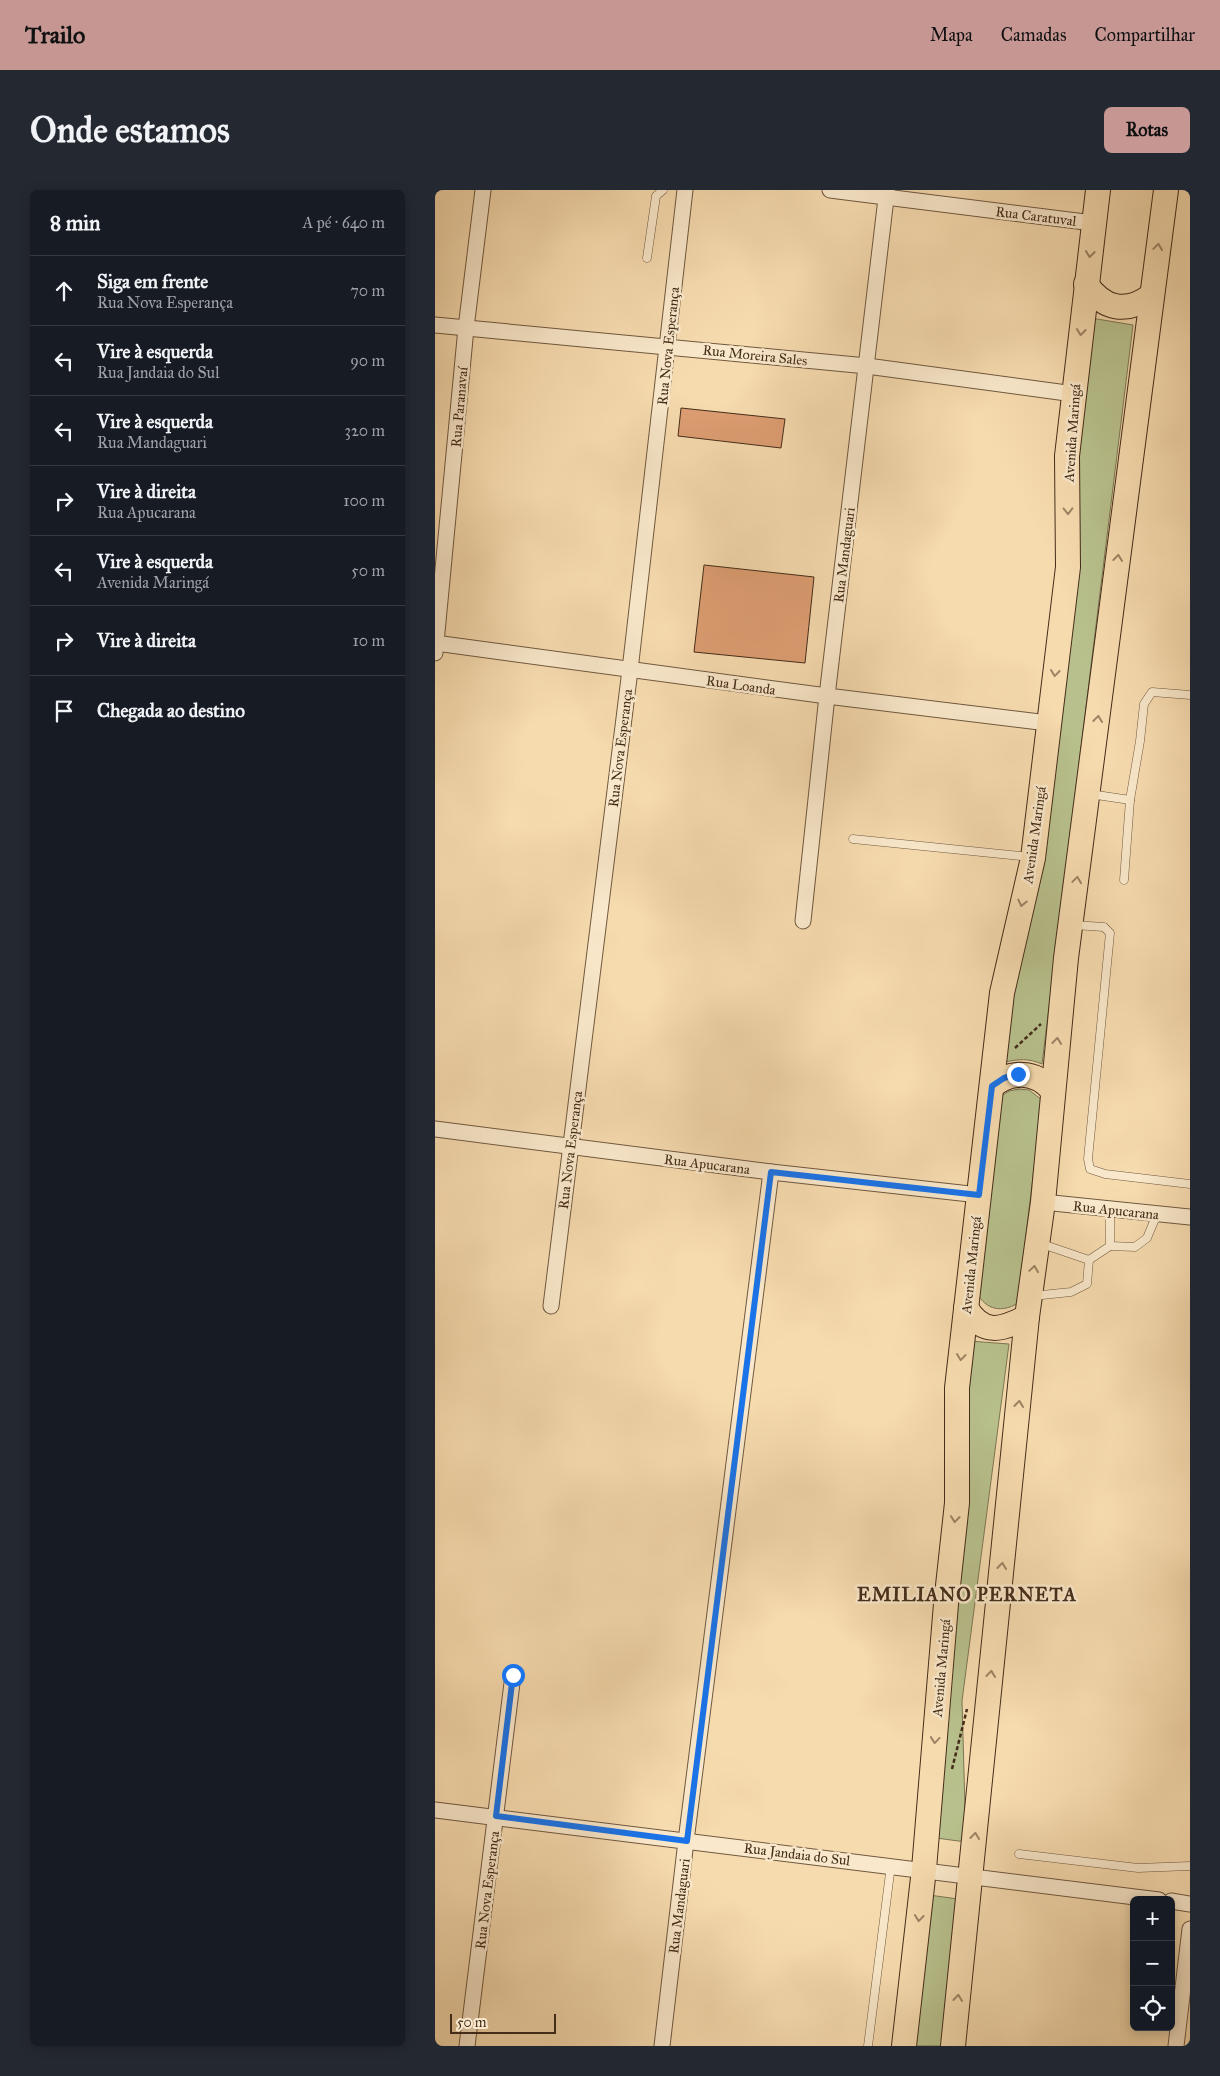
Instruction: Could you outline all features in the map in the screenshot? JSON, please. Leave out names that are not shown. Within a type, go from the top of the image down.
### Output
[{"type":"main road","name":"Avenida Maringá","points":[[904,2046],[924,1869],[946,1604],[957,1503],[957,1388],[1002,993],[1033,858],[1068,567],[1067,456],[1097,190]]},
{"type":"main road","points":[[953,2046],[1029,1307],[1043,1202],[1052,1090],[1071,925],[1166,190]]},
{"type":"main road","points":[[1086,284],[1094,295],[1116,307],[1132,306],[1141,303],[1152,295]]},
{"type":"main road","points":[[992,1086],[1004,1078],[1026,1074],[1041,1080],[1052,1090]]},
{"type":"main road","points":[[966,1308],[973,1319],[982,1326],[995,1329],[1009,1327],[1029,1307]]},
{"type":"street","name":"Rua Paranavaí","points":[[435,646],[466,328],[483,190]]},
{"type":"street","name":"Rua Nova Esperança","points":[[551,1306],[630,670],[685,190]]},
{"type":"street","name":"Rua Caratuval","points":[[830,190],[886,193],[1093,223]]},
{"type":"street","name":"Rua Mandaguari","points":[[803,921],[827,696],[886,193]]},
{"type":"street","name":"Rua Moreira Sales","points":[[435,325],[867,366],[1074,394]]},
{"type":"street","name":"Rua Loanda","points":[[435,646],[1048,723]]},
{"type":"street","name":"Rua Apucarana","points":[[435,1129],[771,1172],[979,1195]]},
{"type":"street","name":"Rua Mandaguari","points":[[662,2046],[771,1172]]},
{"type":"street","name":"Rua Apucarana","points":[[1043,1202],[1190,1217]]},
{"type":"street","name":"Rua Nova Esperança","points":[[467,2046],[513,1675]]},
{"type":"street","name":"Rua Jandaia do Sul","points":[[435,1810],[924,1869],[1130,1896]]},
{"type":"street","points":[[1175,1902],[1190,1904]]},
{"type":"street","points":[[1176,2046],[1190,1929]]},
{"type":"lane","points":[[647,258],[656,196],[663,190]]},
{"type":"lane","points":[[1123,880],[1130,800],[1144,704],[1152,692],[1190,695]]},
{"type":"lane","points":[[1088,794],[1130,800]]},
{"type":"lane","points":[[853,839],[1033,858]]},
{"type":"lane","points":[[1071,925],[1104,927],[1110,933],[1088,1159],[1090,1169],[1105,1174],[1190,1184]]},
{"type":"lane","points":[[1110,1209],[1111,1246]]},
{"type":"lane","points":[[1089,1260],[1111,1246],[1135,1248],[1147,1238],[1157,1214]]},
{"type":"lane","points":[[1037,1242],[1089,1260]]},
{"type":"lane","points":[[1029,1307],[1071,1292],[1087,1284],[1089,1260]]},
{"type":"lane","points":[[1019,1854],[1138,1868],[1190,1866]]},
{"type":"lane","points":[[868,2046],[891,1865]]},
{"type":"green space","points":[[1091,318],[1133,325],[1042,1064],[1023,1060],[1005,1062],[1078,455]]},
{"type":"green space","points":[[1029,1090],[1042,1100],[1018,1303],[1000,1309],[985,1303],[977,1293],[1000,1097],[1009,1091]]},
{"type":"green space","points":[[969,1341],[1009,1344],[962,1701],[966,1842],[936,1838]]},
{"type":"green space","points":[[929,1895],[958,1899],[943,2046],[912,2046]]},
{"type":"building","points":[[681,408],[785,419],[781,448],[678,436]]},
{"type":"building","points":[[704,565],[814,577],[805,663],[694,652]]},
{"type":"district","name":"EMILIANO PERNETA","points":[[967,1594]]},
{"type":"route","points":[[513,1675],[496,1816],[687,1841],[771,1172],[979,1195],[992,1086],[997,1081],[1018,1074]]}]
